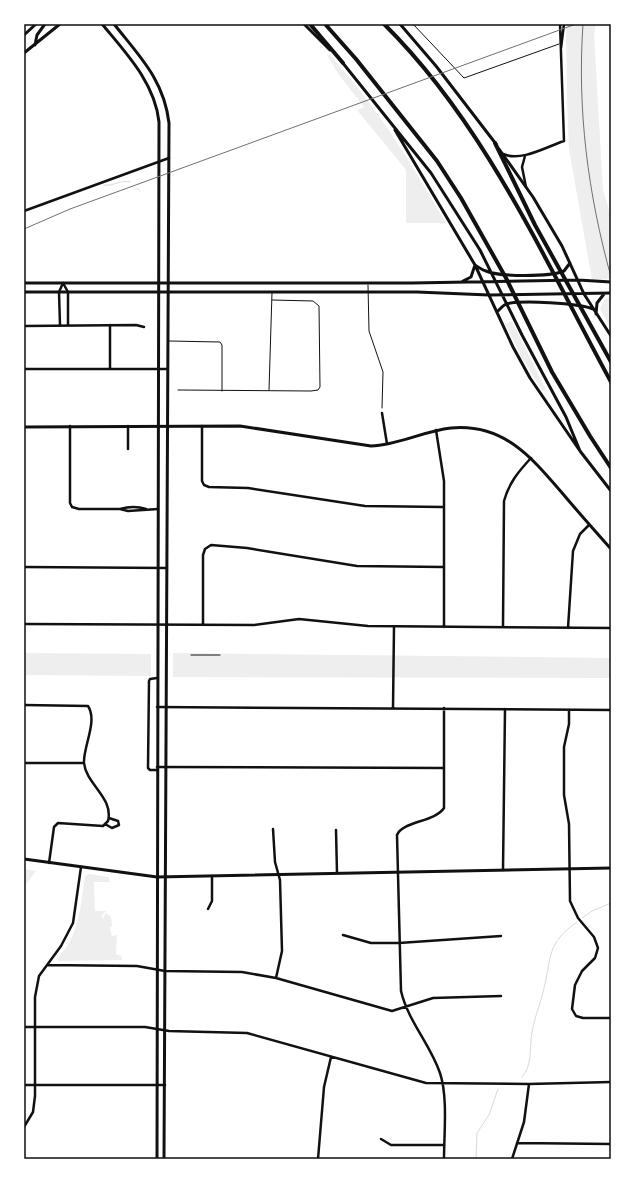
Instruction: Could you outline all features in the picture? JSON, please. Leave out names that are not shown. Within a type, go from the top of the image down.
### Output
[{"type":"highway","points":[[310,24],[343,63]]},
{"type":"highway","points":[[325,24],[361,64],[437,161],[461,198],[506,278],[552,372],[586,431],[611,468]]},
{"type":"highway","points":[[384,24],[413,55],[442,92],[483,150],[509,191],[611,382]]},
{"type":"highway","points":[[495,143],[535,224],[611,362]]},
{"type":"main road","points":[[24,35],[36,24]]},
{"type":"main road","points":[[34,45],[37,35],[45,24]]},
{"type":"main road","points":[[24,53],[60,24]]},
{"type":"main road","points":[[102,24],[142,75],[155,100],[159,122],[157,678],[158,877],[156,969],[157,1159]]},
{"type":"main road","points":[[114,24],[143,60],[161,87],[165,98],[169,123],[164,1159]]},
{"type":"main road","points":[[304,24],[343,63],[431,173],[480,250],[522,335],[566,418],[580,451]]},
{"type":"main road","points":[[400,24],[436,66],[495,143],[526,187],[562,246],[593,310],[611,336]]},
{"type":"main road","points":[[391,124],[475,264],[513,347],[530,378],[580,451],[611,491]]},
{"type":"main road","points":[[159,194],[169,196]]},
{"type":"main road","points":[[475,264],[486,271],[527,275],[547,274],[564,270],[570,263]]},
{"type":"main road","points":[[461,282],[471,277],[475,264]]},
{"type":"main road","points":[[24,283],[412,283],[570,280],[611,282]]},
{"type":"main road","points":[[241,283],[242,292]]},
{"type":"main road","points":[[272,283],[272,292]]},
{"type":"main road","points":[[412,283],[412,292]]},
{"type":"main road","points":[[24,292],[412,292],[489,295],[611,293]]},
{"type":"main road","points":[[596,314],[597,303],[605,294]]},
{"type":"main road","points":[[497,312],[502,306],[515,303],[582,306],[593,310]]},
{"type":"main road","points":[[24,427],[70,425],[248,427],[362,445],[387,444],[436,430],[466,428],[483,430],[505,439],[531,458],[611,549]]},
{"type":"main road","points":[[24,859],[158,877],[611,868]]},
{"type":"street","points":[[560,24],[559,44],[561,48]]},
{"type":"street","points":[[503,154],[511,156],[525,156],[564,141],[561,48],[563,45],[564,24]]},
{"type":"street","points":[[525,156],[522,167],[526,187]]},
{"type":"street","points":[[24,211],[169,158]]},
{"type":"street","points":[[63,283],[68,292],[68,325]]},
{"type":"street","points":[[60,325],[60,292],[63,283]]},
{"type":"street","points":[[110,325],[110,369]]},
{"type":"street","points":[[24,326],[136,325],[144,327]]},
{"type":"street","points":[[24,369],[167,369]]},
{"type":"street","points":[[382,413],[387,444]]},
{"type":"street","points":[[70,425],[70,503],[72,507],[79,509],[120,509],[139,512],[146,509]]},
{"type":"street","points":[[128,426],[128,449]]},
{"type":"street","points":[[202,426],[202,481],[204,485],[208,487],[248,488],[365,506],[443,507]]},
{"type":"street","points":[[436,430],[443,472],[444,627]]},
{"type":"street","points":[[503,627],[504,501],[510,483],[516,473],[531,458]]},
{"type":"street","points":[[120,509],[133,506],[146,509],[158,509]]},
{"type":"street","points":[[568,628],[573,551],[580,534],[589,525]]},
{"type":"street","points":[[203,625],[203,555],[205,549],[211,545],[247,548],[357,566],[443,567]]},
{"type":"street","points":[[24,567],[167,568]]},
{"type":"street","points":[[24,624],[254,625],[299,619],[347,625],[394,627],[611,628]]},
{"type":"street","points":[[394,627],[394,708]]},
{"type":"street","points":[[157,678],[150,679],[149,681],[148,768],[150,770],[165,767],[444,768]]},
{"type":"street","points":[[24,705],[88,706],[90,713],[90,735],[84,763],[89,776],[105,801],[108,818],[105,824],[99,826],[58,822],[54,827],[49,863]]},
{"type":"street","points":[[157,707],[611,710]]},
{"type":"street","points":[[444,708],[444,808],[437,814],[398,832],[401,991],[406,1008],[438,1068],[442,1084],[444,1159]]},
{"type":"street","points":[[504,709],[504,870]]},
{"type":"street","points":[[569,710],[569,724],[564,748],[564,795],[569,824],[570,896],[572,908],[578,918],[594,937],[598,948],[595,958],[578,977],[573,993],[572,1009],[576,1016],[582,1018],[611,1018]]},
{"type":"street","points":[[24,763],[84,763]]},
{"type":"street","points":[[105,824],[112,828],[119,825],[118,821],[108,818]]},
{"type":"street","points":[[273,829],[275,862],[279,875],[282,951],[276,978]]},
{"type":"street","points":[[336,830],[337,873]]},
{"type":"street","points":[[24,1127],[33,1112],[35,1085],[35,989],[39,976],[64,943],[72,923],[81,867]]},
{"type":"street","points":[[208,909],[212,901],[212,876]]},
{"type":"street","points":[[343,935],[371,943],[399,943],[501,936]]},
{"type":"street","points":[[47,965],[137,966],[165,971],[242,972],[276,978],[392,1011],[406,1008],[433,998],[501,996]]},
{"type":"street","points":[[24,1027],[145,1027],[165,1030],[247,1033],[418,1082],[442,1084],[611,1082]]},
{"type":"street","points":[[318,1159],[324,1087],[331,1057]]},
{"type":"street","points":[[512,1159],[525,1117],[529,1084]]},
{"type":"street","points":[[24,1085],[165,1085]]},
{"type":"street","points":[[381,1139],[391,1145],[444,1145]]},
{"type":"street","points":[[517,1143],[611,1144]]},
{"type":"lane","points":[[413,24],[464,78],[559,44]]},
{"type":"lane","points":[[368,283],[369,331],[383,372],[382,408]]},
{"type":"lane","points":[[269,391],[272,292]]},
{"type":"lane","points":[[178,390],[318,390],[320,387],[320,309],[317,303],[307,300],[272,300]]},
{"type":"lane","points":[[167,341],[220,342],[222,345],[222,391]]},
{"type":"lane","points":[[191,655],[220,656]]},
{"type":"shaded area","points":[[566,24],[596,24],[594,34],[603,190],[611,217],[611,279],[592,280],[569,149]]},
{"type":"shaded area","points":[[329,54],[363,94],[378,115],[420,179],[446,223],[406,223],[406,170],[357,110],[364,107],[339,75],[327,55]]},
{"type":"shaded area","points":[[611,296],[611,329],[600,309],[604,300]]},
{"type":"shaded area","points":[[512,321],[546,390],[542,391],[522,358],[505,324]]},
{"type":"shaded area","points":[[24,653],[151,654],[151,676],[24,675]]},
{"type":"shaded area","points":[[173,653],[611,658],[611,678],[173,677]]},
{"type":"shaded area","points":[[24,869],[36,871],[24,887]]},
{"type":"shaded area","points":[[89,874],[109,877],[109,882],[94,882],[95,911],[106,911],[102,915],[102,919],[106,913],[111,917],[112,926],[108,929],[110,928],[112,936],[117,935],[116,954],[121,956],[122,960],[59,961],[57,958],[70,941],[74,931],[78,920],[85,876]]},
{"type":"waterway","points":[[104,185],[111,185],[123,181],[130,182]]},
{"type":"waterway","points":[[137,188],[140,191]]},
{"type":"waterway","points":[[582,918],[592,911],[611,903]]},
{"type":"waterway","points":[[522,1077],[528,1067],[533,1027],[543,994],[552,951],[560,937],[577,922]]},
{"type":"waterway","points":[[476,1159],[477,1133],[489,1115],[498,1089]]},
{"type":"tram line","points":[[24,229],[70,209],[576,24]]},
{"type":"railway","points":[[583,24],[582,88],[586,152],[596,215],[611,277]]}]
